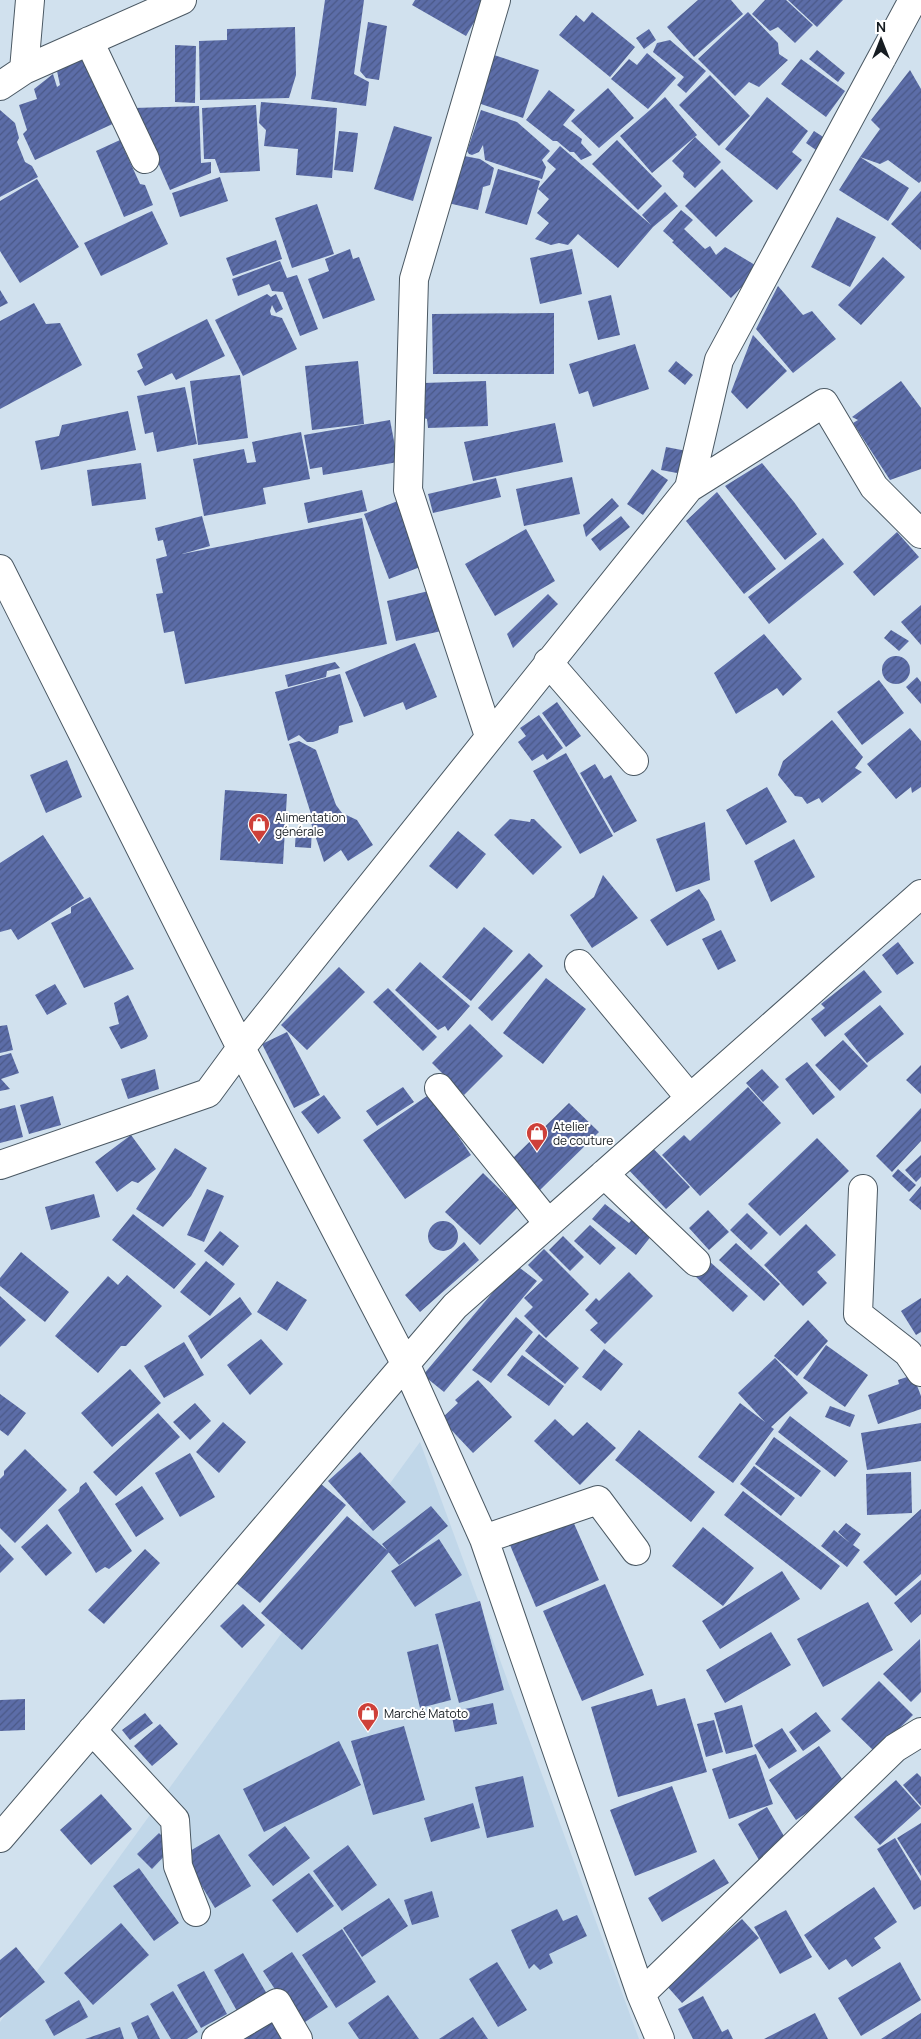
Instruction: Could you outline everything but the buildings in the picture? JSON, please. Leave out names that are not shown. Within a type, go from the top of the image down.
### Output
[{"type":"street","points":[[24,70],[30,0]]},
{"type":"street","points":[[0,86],[24,70],[182,0]]},
{"type":"street","points":[[489,736],[408,490],[414,279],[496,0]]},
{"type":"street","points":[[689,488],[719,360],[907,3]]},
{"type":"street","points":[[89,42],[145,159]]},
{"type":"street","points":[[0,1165],[208,1093],[241,1048],[489,736],[689,488],[824,402],[874,487],[921,534]]},
{"type":"street","points":[[0,569],[241,1048],[404,1363],[484,1539],[641,1994],[660,2039]]},
{"type":"street","points":[[548,662],[634,761]]},
{"type":"street","points":[[0,1838],[404,1363],[455,1306],[921,894]]},
{"type":"street","points":[[580,964],[690,1098]]},
{"type":"street","points":[[439,1088],[548,1223]]},
{"type":"street","points":[[604,1174],[696,1262]]},
{"type":"street","points":[[863,1189],[858,1314],[908,1353],[921,1372]]},
{"type":"street","points":[[484,1539],[598,1500],[636,1551]]},
{"type":"street","points":[[92,1730],[175,1820],[178,1866],[196,1912]]},
{"type":"street","points":[[641,1994],[895,1748],[921,1732]]},
{"type":"street","points":[[216,2039],[277,2003],[298,2039]]},
{"type":"shaded area","name":"Marché Matoto","points":[[420,1442],[639,2039],[0,2039],[0,2022]]},
{"type":"place","name":"Alimentation générale","points":[[259,843]]},
{"type":"place","name":"Atelier de couture","points":[[537,1152]]},
{"type":"place","name":"Marché Matoto","points":[[368,1732]]}]
